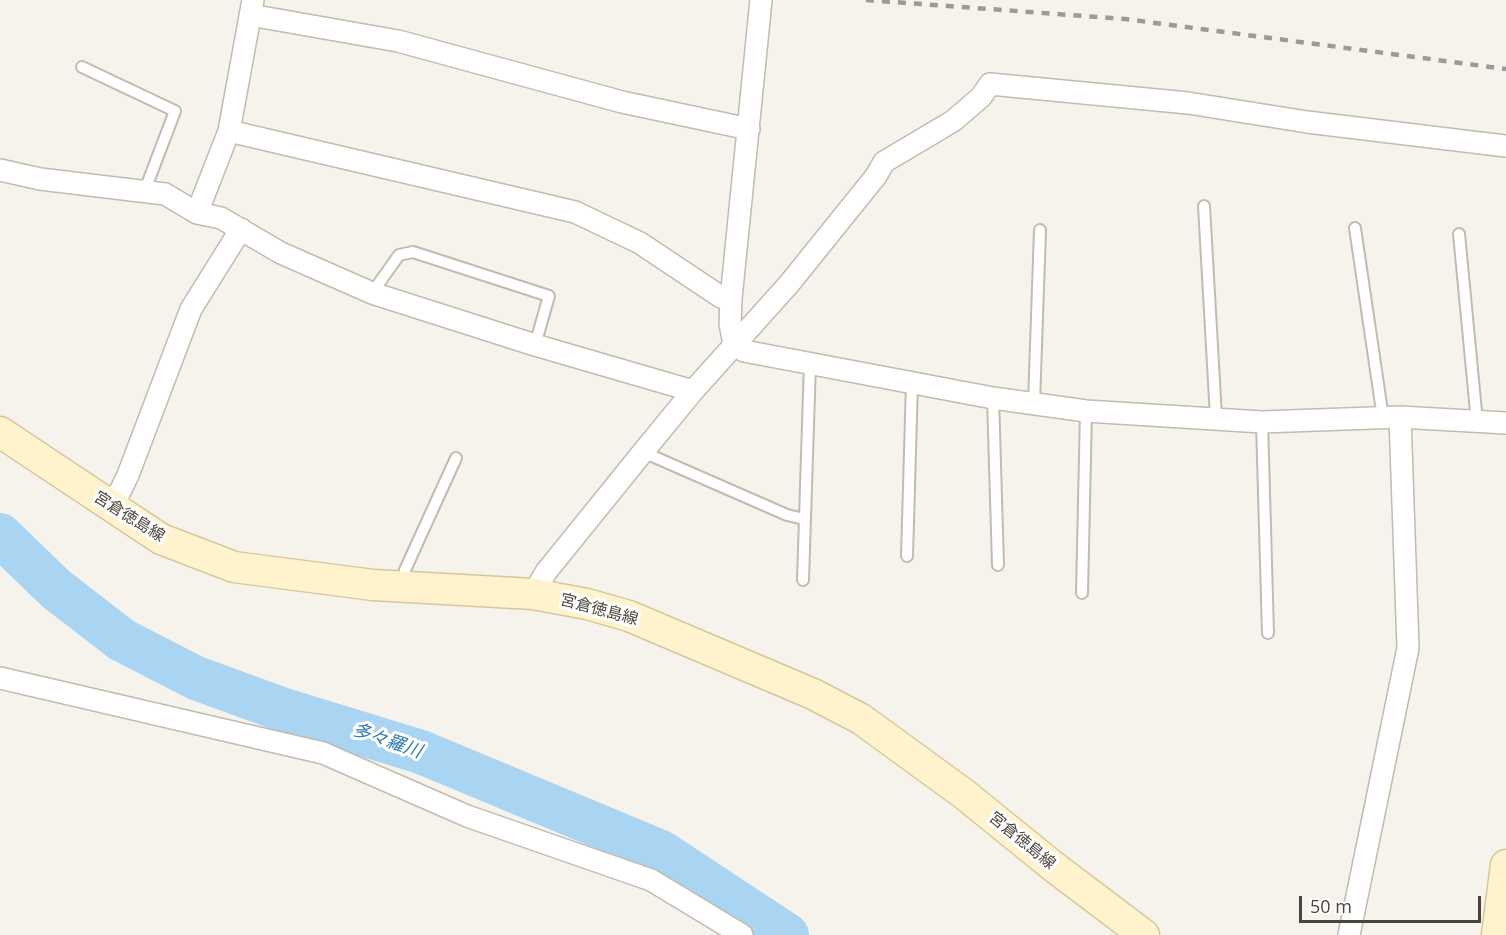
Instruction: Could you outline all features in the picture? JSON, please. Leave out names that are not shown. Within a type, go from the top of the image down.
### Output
[{"type":"main road","name":"宮倉徳島線","points":[[0,432],[161,539],[234,567],[295,577],[533,594],[587,604],[629,616],[813,694],[861,719],[964,794],[1054,867],[1144,935]]},
{"type":"main road","points":[[1497,935],[1506,865]]},
{"type":"street","points":[[761,0],[731,299],[730,324],[734,344],[744,351],[993,398],[1086,411],[1216,417],[1262,422],[1392,418],[1506,423]]},
{"type":"street","points":[[197,213],[230,131],[252,7],[398,41],[622,102],[749,129]]},
{"type":"street","points":[[533,594],[546,572],[643,452],[693,391],[789,284],[876,176],[884,162],[953,121],[981,97],[990,84],[1188,103],[1318,123],[1506,146]]},
{"type":"street","points":[[230,131],[575,212],[640,243],[721,297],[731,299]]},
{"type":"street","points":[[0,170],[40,179],[165,194],[197,213],[221,218],[281,253],[372,293],[535,345],[693,391]]},
{"type":"street","points":[[112,508],[128,475],[191,309],[241,229]]},
{"type":"street","points":[[1349,935],[1408,648],[1392,418]]},
{"type":"street","points":[[0,678],[323,753],[466,816],[651,880],[742,935]]},
{"type":"lane","points":[[82,67],[175,111],[145,190]]},
{"type":"lane","points":[[1204,206],[1216,417]]},
{"type":"lane","points":[[1355,228],[1392,418]]},
{"type":"lane","points":[[1034,403],[1040,230]]},
{"type":"lane","points":[[1459,234],[1477,422]]},
{"type":"lane","points":[[372,293],[399,255],[413,252],[425,255],[549,296],[535,345]]},
{"type":"lane","points":[[803,580],[810,363]]},
{"type":"lane","points":[[908,556],[912,382]]},
{"type":"lane","points":[[993,398],[998,565]]},
{"type":"lane","points":[[1083,593],[1086,411]]},
{"type":"lane","points":[[1262,422],[1268,633]]},
{"type":"lane","points":[[643,452],[786,515],[804,519]]},
{"type":"lane","points":[[404,586],[405,570],[456,458]]},
{"type":"waterway","name":"多々羅川","points":[[0,535],[56,589],[122,640],[196,678],[281,709],[421,752],[661,852],[787,935]]},
{"type":"railway","points":[[866,0],[1125,19],[1506,69]]}]
